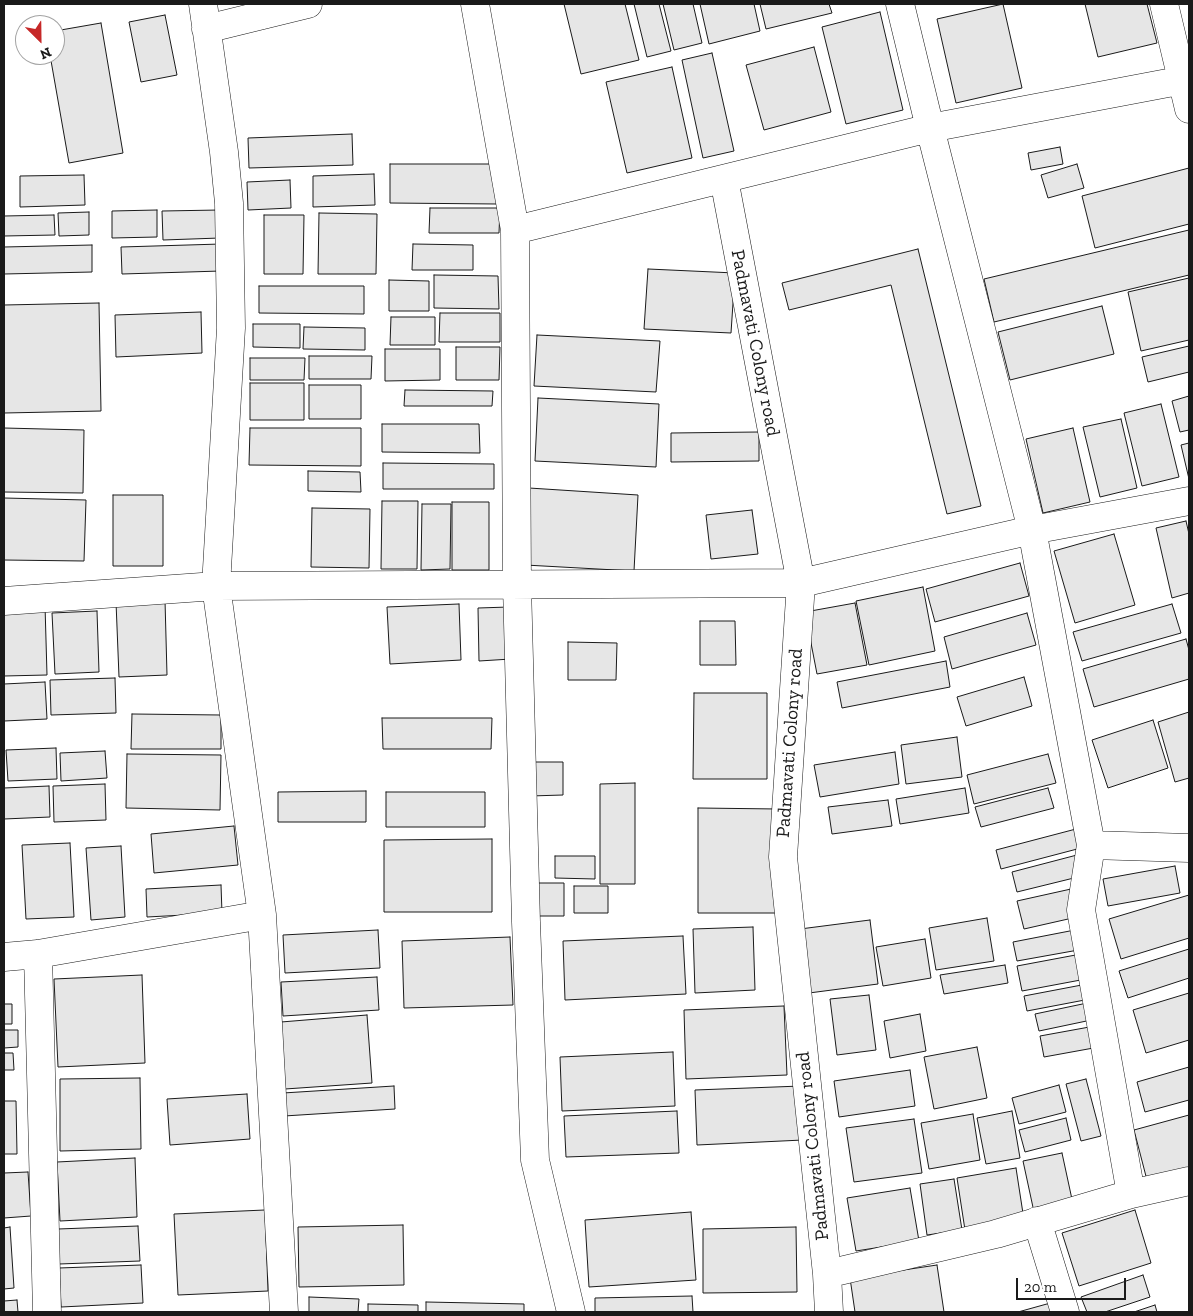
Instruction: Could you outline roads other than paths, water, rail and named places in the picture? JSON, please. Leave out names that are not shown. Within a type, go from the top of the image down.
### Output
[{"type":"street","points":[[284,1312],[262,914],[216,586],[231,328],[229,203],[224,152],[205,16],[308,4]]},
{"type":"street","points":[[475,4],[515,230],[517,585],[526,922],[535,1160],[571,1312]]},
{"type":"street","points":[[900,4],[1032,530],[1090,845],[1081,910],[1131,1194]]},
{"type":"street","points":[[1164,4],[1186,80],[1189,110]]},
{"type":"street","points":[[515,230],[930,128],[1186,80]]},
{"type":"street","name":"Padmavati Colony road","points":[[724,178],[801,583],[783,858],[827,1274],[829,1312]]},
{"type":"street","points":[[4,601],[216,586],[801,583],[1032,530],[1189,501]]},
{"type":"street","points":[[1090,845],[1189,848]]},
{"type":"street","points":[[4,957],[38,954],[262,914]]},
{"type":"street","points":[[38,954],[47,1312]]},
{"type":"street","points":[[827,1274],[996,1234],[1131,1194],[1189,1181]]},
{"type":"street","points":[[1037,1222],[1065,1312]]}]
